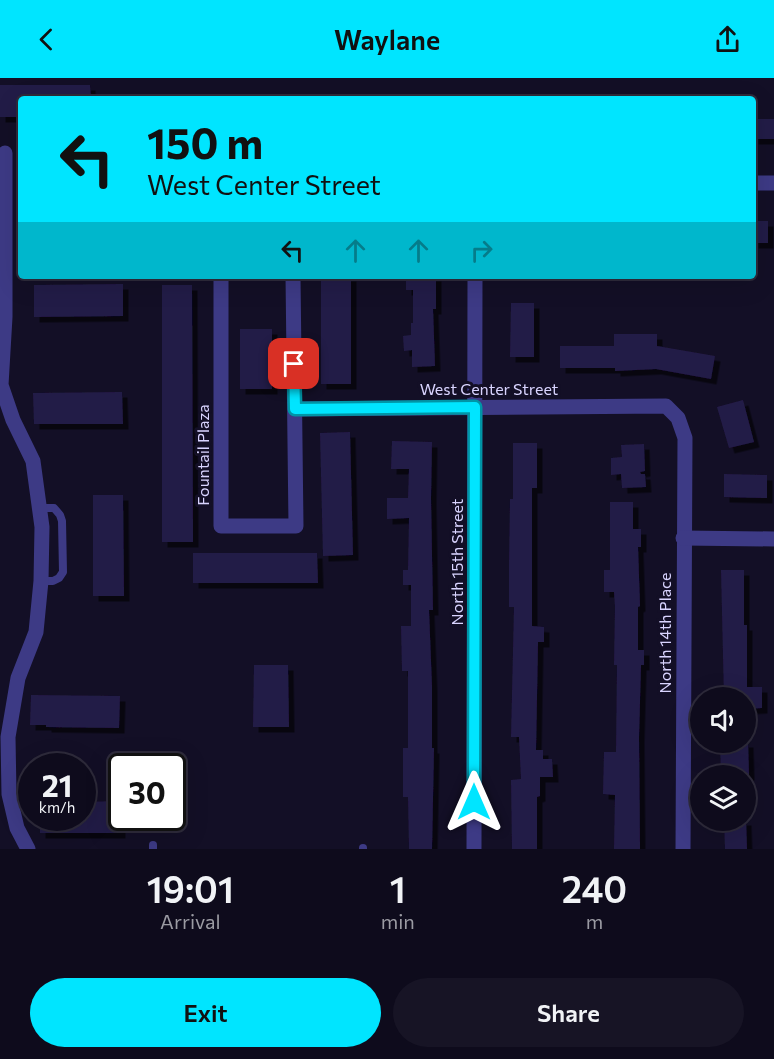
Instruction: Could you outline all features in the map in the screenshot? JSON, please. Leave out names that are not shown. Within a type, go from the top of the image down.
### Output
[{"type":"street","points":[[5,153],[5,317],[2,385],[13,420],[33,461],[41,508],[41,581],[36,632],[18,678],[4,737],[4,794],[28,849]]},
{"type":"street","points":[[756,183],[774,183]]},
{"type":"street","name":"Fountail Plaza","points":[[221,279],[221,526],[296,526],[293,279]]},
{"type":"street","name":"North 15th Street","points":[[474,849],[475,279]]},
{"type":"street","name":"West Center Street","points":[[295,409],[666,406],[678,418]]},
{"type":"street","name":"North 14th Place","points":[[678,418],[685,438],[683,849]]},
{"type":"street","points":[[683,538],[774,539]]},
{"type":"lane","points":[[41,508],[54,508],[60,515],[63,572],[53,581],[41,581]]},
{"type":"building","points":[[0,85],[90,85],[91,96],[18,96],[18,117],[0,117]]},
{"type":"building","points":[[756,119],[774,119],[774,139],[756,139]]},
{"type":"building","points":[[756,221],[768,221],[768,243],[756,243]]},
{"type":"building","points":[[321,279],[351,279],[351,384],[321,384]]},
{"type":"building","points":[[406,279],[436,279],[436,309],[433,309],[435,366],[412,367],[412,350],[404,351],[403,336],[411,335],[411,323],[413,323],[413,290],[406,290]]},
{"type":"building","points":[[123,284],[123,316],[34,317],[34,285]]},
{"type":"building","points":[[162,285],[192,285],[193,542],[162,542]]},
{"type":"building","points":[[511,303],[534,303],[534,357],[510,357]]},
{"type":"building","points":[[240,329],[272,329],[272,389],[240,389]]},
{"type":"building","points":[[614,334],[657,334],[657,346],[715,356],[711,379],[656,369],[615,371],[615,368],[560,368],[560,346],[614,346]]},
{"type":"building","points":[[122,392],[123,424],[34,424],[33,393]]},
{"type":"building","points":[[743,400],[754,442],[729,448],[717,407]]},
{"type":"building","points":[[350,432],[353,555],[323,556],[320,433]]},
{"type":"building","points":[[392,441],[432,442],[433,610],[429,610],[432,748],[434,748],[432,849],[409,849],[408,797],[403,797],[403,748],[408,748],[408,671],[402,671],[401,626],[411,626],[411,585],[403,585],[403,570],[408,570],[409,518],[387,519],[387,498],[408,498],[409,469],[391,469]]},
{"type":"building","points":[[513,443],[537,443],[537,488],[532,488],[532,626],[544,627],[544,642],[538,642],[536,750],[543,750],[543,759],[552,759],[553,777],[540,777],[540,796],[537,797],[537,849],[512,849],[511,780],[521,779],[519,737],[511,737],[514,607],[509,607],[509,565],[510,499],[513,499]]},
{"type":"building","points":[[644,444],[645,471],[640,472],[645,474],[646,487],[622,488],[621,474],[611,475],[611,458],[622,457],[621,445]]},
{"type":"building","points":[[724,474],[767,475],[767,498],[724,497]]},
{"type":"building","points":[[93,495],[123,495],[124,596],[93,596]]},
{"type":"building","points":[[610,502],[633,502],[633,529],[641,529],[641,547],[638,547],[640,606],[638,607],[638,650],[644,650],[644,665],[641,665],[639,737],[640,849],[614,849],[615,795],[603,794],[604,752],[616,752],[617,665],[614,665],[614,592],[604,592],[604,570],[610,570]]},
{"type":"building","points":[[193,553],[317,553],[318,583],[193,583]]},
{"type":"building","points":[[721,570],[744,570],[747,687],[724,687]]},
{"type":"building","points":[[254,665],[288,665],[289,727],[253,727]]},
{"type":"building","points":[[756,687],[762,687],[762,708],[756,708]]},
{"type":"building","points":[[31,695],[120,696],[119,728],[30,725]]},
{"type":"building","points":[[720,753],[748,753],[749,765],[721,765]]},
{"type":"building","points":[[108,801],[108,831],[120,831],[120,833],[40,833],[40,831],[96,831],[96,802]]},
{"type":"building","points":[[724,831],[746,831],[747,849],[725,849]]},
{"type":"route","points":[[294,364],[295,409],[475,407],[474,802]]}]
